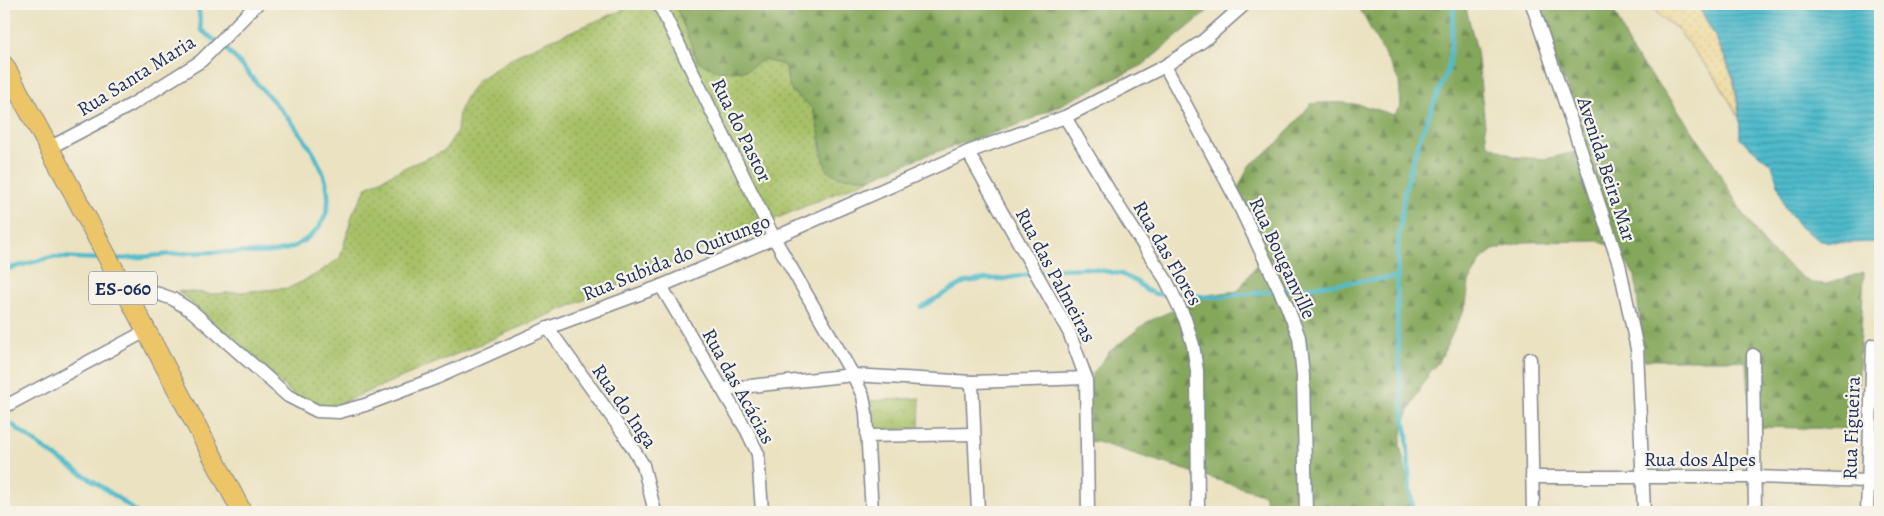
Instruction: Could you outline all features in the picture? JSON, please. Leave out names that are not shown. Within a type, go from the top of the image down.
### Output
[{"type":"main road","name":"ES-060","points":[[4,65],[242,512]]},
{"type":"street","name":"Rua Santa Maria","points":[[49,148],[131,105],[201,61],[257,4]]},
{"type":"street","name":"Rua do Pastor","points":[[659,4],[774,238],[853,375],[863,396],[866,413],[872,512]]},
{"type":"street","name":"Rua Subida do Quitungo","points":[[124,288],[160,294],[172,299],[193,312],[288,396],[317,411],[340,412],[365,405],[436,378],[548,328],[660,286],[774,238],[968,152],[1065,116],[1166,66],[1202,40],[1245,4]]},
{"type":"street","name":"Avenida Beira Mar","points":[[1532,4],[1619,264],[1637,349],[1644,512]]},
{"type":"street","name":"Rua Bouganville","points":[[1166,66],[1236,199],[1288,306],[1299,337],[1303,376],[1306,512]]},
{"type":"street","name":"Rua das Flores","points":[[1065,116],[1119,207],[1166,280],[1185,319],[1193,345],[1197,371],[1198,512]]},
{"type":"street","name":"Rua das Palmeiras","points":[[968,152],[1069,332],[1086,378],[1088,512]]},
{"type":"street","name":"Rua das Acácias","points":[[660,286],[747,431],[758,454],[762,512]]},
{"type":"street","name":"Rua do Inga","points":[[548,328],[624,434],[643,465],[655,512]]},
{"type":"street","points":[[4,407],[146,331]]},
{"type":"street","name":"Rua Figueira","points":[[1867,512],[1873,345]]},
{"type":"street","points":[[1753,356],[1755,512]]},
{"type":"street","points":[[1530,359],[1533,512]]},
{"type":"street","points":[[722,389],[853,375],[972,382],[1086,378]]},
{"type":"street","points":[[972,382],[978,512]]},
{"type":"street","points":[[867,436],[974,434]]},
{"type":"street","name":"Rua dos Alpes","points":[[1532,477],[1755,477],[1867,481]]},
{"type":"green space","points":[[637,4],[675,4],[698,62],[719,71],[747,70],[764,59],[786,66],[787,79],[792,92],[812,107],[820,135],[821,154],[841,177],[872,178],[315,414],[178,291],[215,294],[289,288],[315,275],[340,258],[353,213],[367,187],[406,167],[444,151],[457,132],[459,112],[465,99],[478,80],[522,52]]},
{"type":"green space","points":[[675,4],[1216,4],[1143,65],[1023,123],[921,157],[872,178],[841,177],[827,171],[818,125],[813,110],[790,87],[786,66],[764,59],[747,70],[719,71],[698,62]]},
{"type":"green space","points":[[1357,4],[1465,4],[1477,51],[1487,144],[1515,157],[1546,159],[1583,150],[1580,112],[1554,61],[1537,4],[1611,4],[1633,53],[1672,101],[1768,249],[1812,283],[1827,284],[1864,272],[1856,429],[1751,427],[1747,362],[1729,360],[1644,360],[1635,276],[1617,248],[1597,241],[1524,242],[1493,250],[1482,259],[1469,282],[1466,305],[1440,360],[1430,372],[1416,396],[1404,422],[1400,446],[1415,512],[1266,512],[1265,495],[1097,442],[1087,441],[1083,429],[1092,375],[1109,352],[1147,322],[1207,295],[1238,291],[1261,258],[1258,225],[1232,201],[1249,166],[1275,146],[1311,104],[1334,102],[1353,104],[1394,115],[1401,105],[1399,81]]},
{"type":"green space","points":[[920,398],[919,428],[868,430],[867,401]]},
{"type":"sand","points":[[1649,4],[1697,4],[1714,34],[1733,78],[1740,119],[1717,80],[1677,29],[1662,18]]},
{"type":"water","points":[[1697,4],[1880,4],[1880,242],[1848,243],[1821,241],[1801,228],[1785,207],[1772,165],[1740,139],[1740,124],[1733,77],[1722,49]]},
{"type":"waterway","points":[[113,259],[198,252],[258,253],[287,249],[295,246],[317,229],[327,210],[327,189],[320,167],[308,145],[293,124],[237,60],[222,45],[201,30],[198,4]]},
{"type":"waterway","points":[[1414,512],[1410,491],[1407,435],[1403,411],[1398,346],[1398,244],[1404,195],[1412,163],[1422,132],[1449,67],[1454,4]]},
{"type":"waterway","points":[[4,270],[52,257],[103,259]]},
{"type":"waterway","points":[[921,307],[965,282],[1003,279],[1059,269],[1087,268],[1121,274],[1156,294],[1219,297],[1398,277]]},
{"type":"waterway","points":[[13,425],[136,512]]}]
